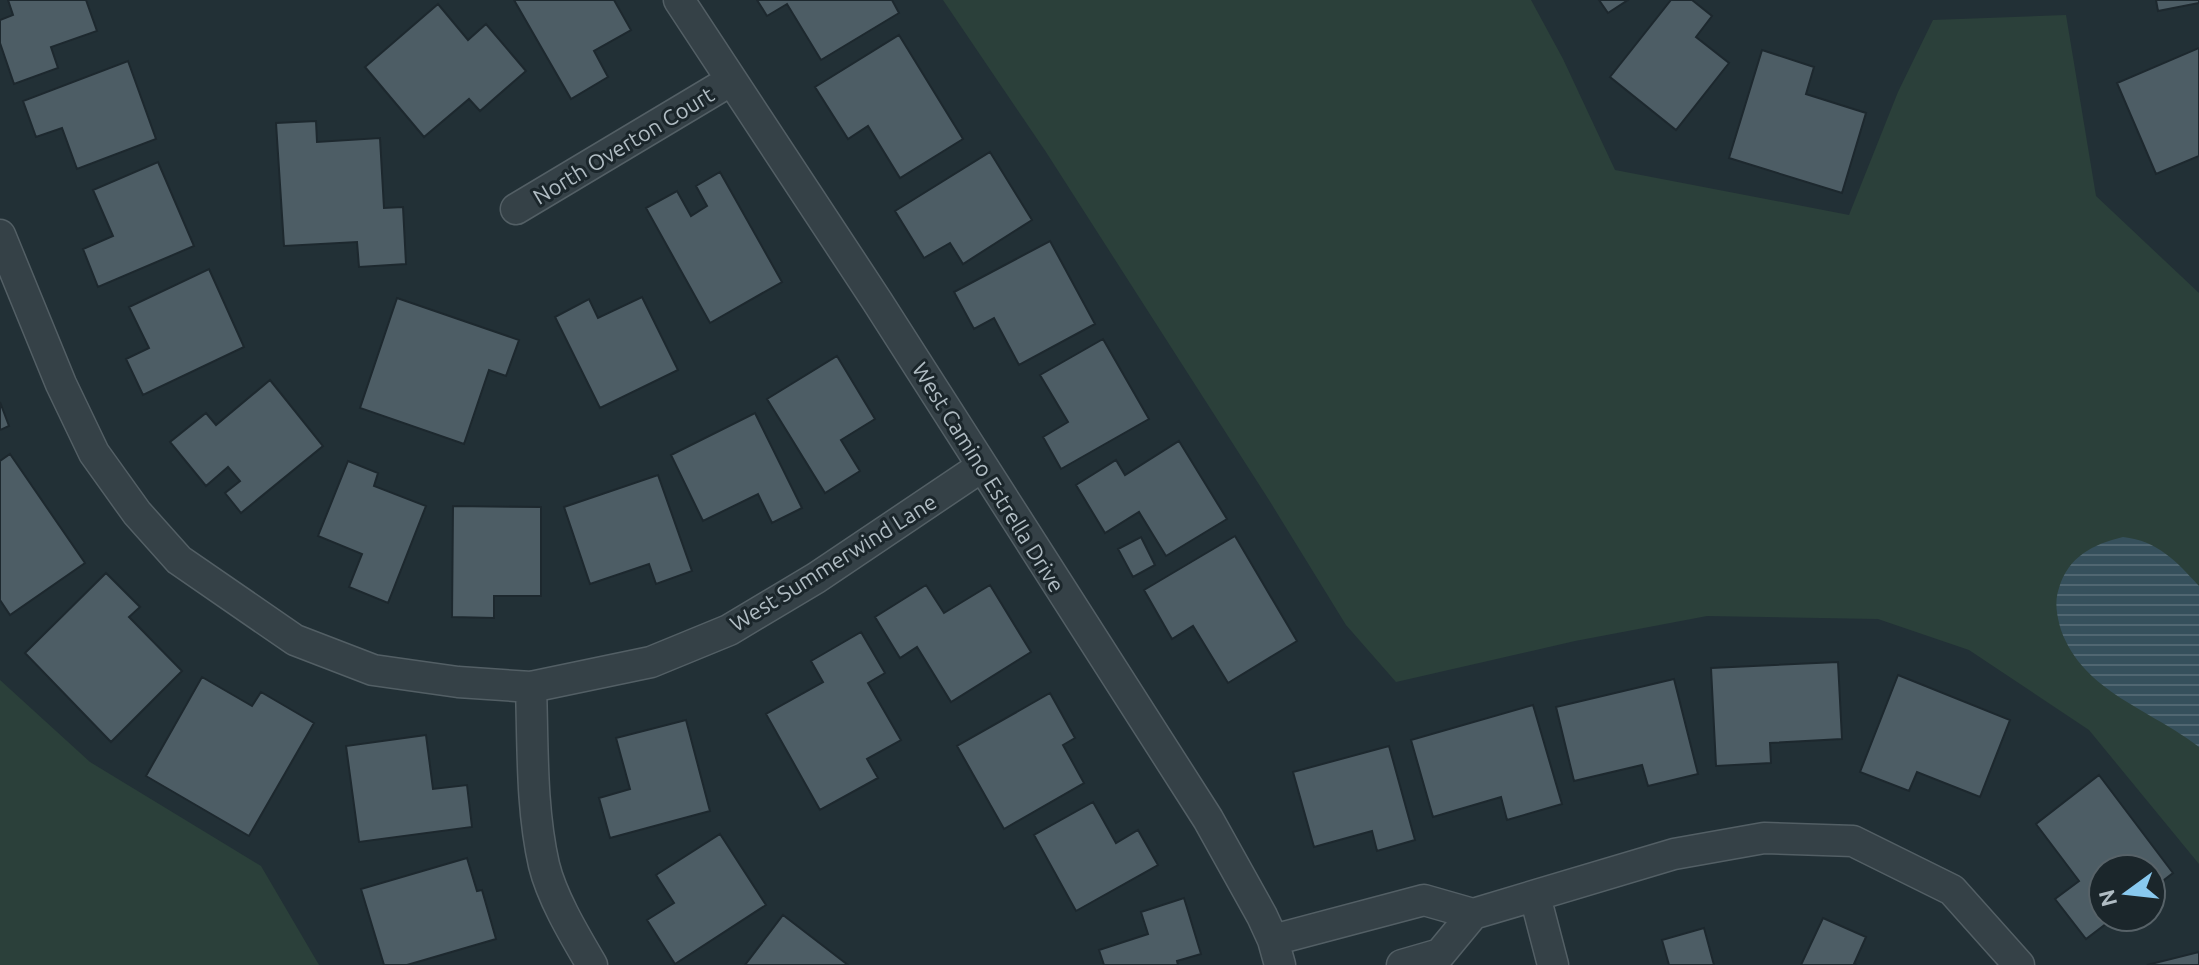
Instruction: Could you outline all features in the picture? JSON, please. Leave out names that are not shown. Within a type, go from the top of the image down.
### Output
[{"type":"street","name":"West Camino Estrella Drive","points":[[679,0],[877,301],[1208,819],[1277,953]]},
{"type":"street","name":"North Overton Court","points":[[516,209],[730,81]]},
{"type":"street","name":"West Summerwind Lane","points":[[0,235],[61,384],[94,453],[137,513],[179,560],[295,640],[373,670],[458,682],[531,687],[651,662],[729,630],[816,578],[981,467]]},
{"type":"street","points":[[531,687],[536,811],[545,868],[571,929],[592,965]]},
{"type":"street","points":[[1277,953],[1424,900],[1473,914],[1674,854],[1764,838],[1853,841],[1952,890],[2019,965]]},
{"type":"street","points":[[1535,896],[1553,965]]},
{"type":"street","points":[[1402,965],[1440,954],[1473,914]]},
{"type":"green space","points":[[943,0],[1531,0],[1563,59],[1615,170],[1849,215],[1898,92],[1933,20],[2066,15],[2096,196],[2199,293],[2199,864],[2089,730],[1969,650],[1878,619],[1707,616],[1575,641],[1396,682],[1346,625],[1046,152]]},
{"type":"green space","points":[[0,680],[90,762],[261,866],[319,965],[0,965]]},
{"type":"water","points":[[2123,537],[2156,548],[2199,586],[2199,747],[2102,685],[2071,651],[2061,630],[2057,598],[2069,568],[2092,548]]},
{"type":"building","points":[[8,0],[86,0],[97,31],[51,47],[58,68],[14,84],[0,43],[0,20],[13,15]]},
{"type":"building","points":[[514,0],[614,0],[631,30],[594,51],[608,77],[571,99]]},
{"type":"building","points":[[757,0],[892,0],[899,13],[821,60],[787,4],[767,16]]},
{"type":"building","points":[[1599,0],[1628,0],[1608,13]]},
{"type":"building","points":[[1671,0],[1692,0],[1712,16],[1696,37],[1729,63],[1676,130],[1610,77]]},
{"type":"building","points":[[2156,0],[2199,0],[2199,3],[2158,11]]},
{"type":"building","points":[[438,4],[468,40],[486,24],[526,71],[480,111],[469,99],[424,137],[365,67]]},
{"type":"building","points":[[899,35],[963,139],[900,178],[868,126],[848,139],[815,87]]},
{"type":"building","points":[[2199,48],[2199,156],[2156,174],[2117,83]]},
{"type":"building","points":[[1762,50],[1814,67],[1806,94],[1866,113],[1842,193],[1729,158]]},
{"type":"building","points":[[128,61],[156,139],[77,169],[62,128],[36,137],[23,101]]},
{"type":"building","points":[[316,121],[317,142],[380,138],[384,208],[403,207],[406,264],[359,267],[357,242],[284,246],[276,123]]},
{"type":"building","points":[[990,152],[1032,220],[963,264],[950,243],[924,258],[895,211]]},
{"type":"building","points":[[158,162],[194,246],[98,287],[83,249],[113,236],[93,190]]},
{"type":"building","points":[[720,172],[782,282],[710,323],[646,208],[677,191],[691,216],[707,206],[696,186]]},
{"type":"building","points":[[1050,241],[1095,324],[1019,365],[994,318],[974,329],[954,292]]},
{"type":"building","points":[[209,269],[244,347],[143,395],[126,359],[149,348],[129,307]]},
{"type":"building","points":[[642,297],[678,370],[600,408],[555,317],[589,299],[598,318]]},
{"type":"building","points":[[397,298],[519,340],[506,376],[489,370],[464,444],[360,408]]},
{"type":"building","points":[[1103,339],[1149,419],[1061,469],[1043,437],[1068,422],[1040,375]]},
{"type":"building","points":[[837,356],[875,419],[841,440],[860,471],[825,493],[767,399]]},
{"type":"building","points":[[270,380],[323,446],[241,513],[225,493],[240,481],[228,467],[206,486],[170,442],[206,413],[216,425]]},
{"type":"building","points":[[0,402],[9,426],[0,430]]},
{"type":"building","points":[[755,413],[802,508],[772,523],[758,494],[703,521],[671,455]]},
{"type":"building","points":[[1179,441],[1227,519],[1166,556],[1139,512],[1105,533],[1076,485],[1116,460],[1125,475]]},
{"type":"building","points":[[10,454],[85,563],[10,615],[0,600],[0,461]]},
{"type":"building","points":[[348,461],[378,473],[374,486],[426,506],[388,603],[349,587],[362,554],[318,536]]},
{"type":"building","points":[[658,475],[692,571],[656,584],[649,564],[590,584],[564,507]]},
{"type":"building","points":[[453,506],[541,507],[541,596],[494,596],[494,618],[452,617]]},
{"type":"building","points":[[1235,536],[1297,641],[1228,683],[1193,626],[1172,639],[1144,590]]},
{"type":"building","points":[[1141,537],[1155,565],[1133,577],[1118,549]]},
{"type":"building","points":[[106,573],[140,607],[129,617],[182,671],[111,742],[25,653]]},
{"type":"building","points":[[926,585],[944,613],[990,585],[1031,652],[951,702],[917,647],[900,658],[875,617]]},
{"type":"building","points":[[861,632],[885,673],[868,683],[901,740],[867,759],[878,778],[820,810],[766,714],[823,682],[811,661]]},
{"type":"building","points":[[1838,662],[1842,739],[1770,743],[1771,763],[1716,766],[1711,668]]},
{"type":"building","points":[[1898,675],[2010,720],[1980,797],[1917,772],[1909,791],[1860,772]]},
{"type":"building","points":[[202,677],[252,706],[261,692],[314,723],[249,836],[146,776]]},
{"type":"building","points":[[1674,679],[1698,774],[1648,786],[1642,765],[1574,781],[1556,707]]},
{"type":"building","points":[[1050,693],[1075,738],[1063,745],[1084,783],[1004,829],[957,746]]},
{"type":"building","points":[[1533,705],[1562,804],[1507,820],[1501,797],[1433,817],[1411,740]]},
{"type":"building","points":[[686,720],[710,811],[610,838],[599,798],[630,789],[616,738]]},
{"type":"building","points":[[426,735],[433,789],[467,785],[472,827],[359,842],[346,746]]},
{"type":"building","points":[[1389,746],[1415,840],[1377,851],[1372,831],[1314,847],[1293,772]]},
{"type":"building","points":[[2099,775],[2158,853],[2087,853],[2087,933],[2094,933],[2086,939],[2055,899],[2079,881],[2036,824]]},
{"type":"building","points":[[1093,802],[1116,843],[1138,830],[1158,865],[1076,911],[1034,835]]},
{"type":"building","points":[[720,834],[766,905],[675,964],[647,920],[674,903],[656,875]]},
{"type":"building","points":[[467,858],[477,891],[482,890],[496,939],[407,965],[384,965],[361,889]]},
{"type":"building","points":[[1184,898],[1201,954],[1177,961],[1178,965],[1104,965],[1099,950],[1148,934],[1141,912]]},
{"type":"building","points":[[783,915],[848,965],[745,965]]},
{"type":"building","points":[[1823,918],[1866,937],[1854,964],[1857,965],[1801,965]]},
{"type":"building","points":[[1704,928],[1714,965],[1669,965],[1662,940]]},
{"type":"building","points":[[2199,952],[2199,965],[2147,965]]}]
